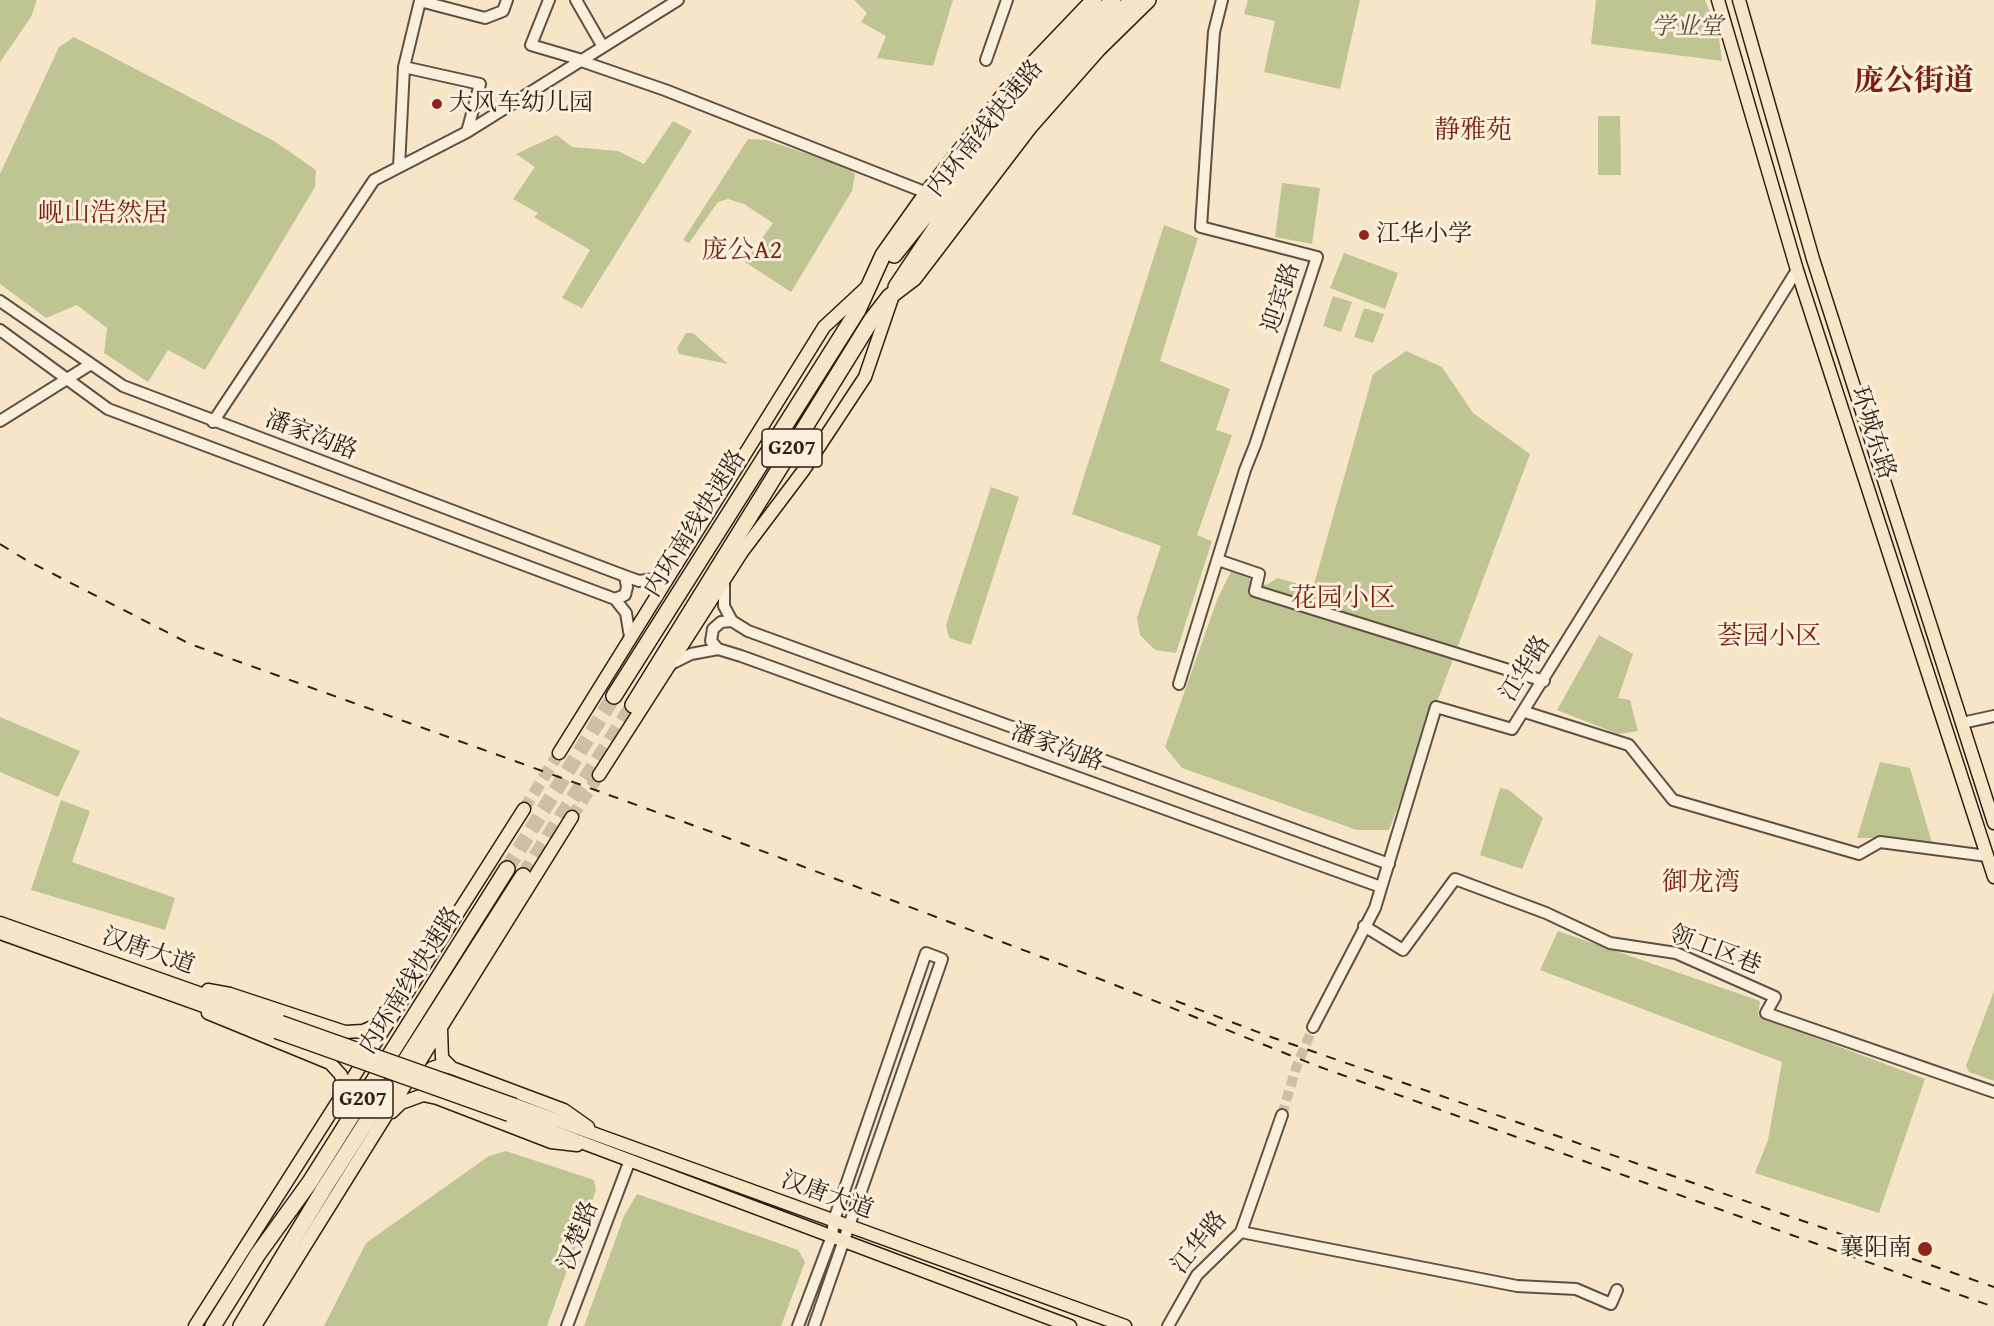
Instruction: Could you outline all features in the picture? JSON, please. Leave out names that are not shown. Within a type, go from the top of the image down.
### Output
[{"type":"highway","name":"G207","points":[[927,193],[1008,90],[1094,0]]},
{"type":"highway","name":"内环南线快速路","points":[[633,705],[872,319],[891,295],[934,217],[1024,93],[1113,0]]},
{"type":"highway","name":"内环南线快速路","points":[[870,284],[934,217],[1034,102],[1132,0]]},
{"type":"highway","name":"内环南线快速路","points":[[891,295],[914,278],[1030,126],[1098,49],[1148,0]]},
{"type":"highway","name":"内环南线快速路","points":[[614,696],[858,310],[883,255],[927,193]]},
{"type":"highway","name":"内环南线快速路","points":[[211,1326],[316,1172],[507,869]]},
{"type":"highway","name":"内环南线快速路","points":[[247,1323],[325,1187],[522,876]]},
{"type":"main road","name":"环城东路","points":[[1718,1],[1797,270],[1994,877]]},
{"type":"main road","name":"环城东路","points":[[1741,3],[1813,259],[1994,823]]},
{"type":"main road","points":[[559,753],[824,327],[870,284]]},
{"type":"main road","points":[[599,775],[724,580],[803,471],[865,377],[891,295]]},
{"type":"main road","points":[[703,521],[719,530]]},
{"type":"main road","points":[[195,1326],[524,809]]},
{"type":"main road","points":[[247,1323],[382,1121],[572,818]]},
{"type":"main road","name":"汉唐大道","points":[[0,923],[279,1027],[512,1110],[602,1136],[1125,1326]]},
{"type":"main road","name":"汉唐大道","points":[[0,933],[176,990]]},
{"type":"main road","points":[[176,990],[230,994],[345,1032],[363,1031],[382,1023],[400,1005]]},
{"type":"main road","points":[[176,990],[220,1020],[330,1064],[341,1075],[343,1085],[339,1101]]},
{"type":"main road","points":[[441,1026],[439,1044],[442,1058],[452,1068]]},
{"type":"main road","points":[[330,1064],[340,1063],[350,1057],[355,1047],[353,1040],[345,1032]]},
{"type":"main road","points":[[437,1098],[429,1092],[424,1075],[432,1068],[441,1065],[564,1110],[602,1136]]},
{"type":"main road","points":[[382,1121],[400,1103],[423,1095],[437,1098],[551,1142],[595,1147]]},
{"type":"main road","name":"汉唐大道","points":[[512,1110],[595,1147],[1070,1326]]},
{"type":"street","points":[[399,167],[404,67],[420,1],[485,18],[503,11],[507,0]]},
{"type":"street","points":[[549,0],[531,45],[582,60]]},
{"type":"street","points":[[576,0],[603,47]]},
{"type":"street","points":[[213,422],[374,180],[467,132],[678,0]]},
{"type":"street","points":[[986,60],[1007,0]]},
{"type":"street","name":"迎宾路","points":[[1179,684],[1245,470],[1317,257],[1201,227],[1214,32],[1221,0]]},
{"type":"street","points":[[572,66],[581,61],[665,90],[927,193]]},
{"type":"street","points":[[404,67],[480,84],[467,132]]},
{"type":"street","name":"江华路","points":[[1313,1027],[1375,908],[1436,707],[1512,729],[1525,712],[1797,270]]},
{"type":"street","name":"潘家沟路","points":[[0,300],[123,386],[213,422],[639,581],[654,579],[673,569]]},
{"type":"street","name":"潘家沟路","points":[[0,330],[108,409],[615,599]]},
{"type":"street","points":[[0,421],[91,364]]},
{"type":"street","points":[[1218,560],[1259,574],[1255,591],[1544,681]]},
{"type":"street","points":[[625,576],[627,587],[625,594],[615,599],[626,613],[630,637]]},
{"type":"street","points":[[718,649],[711,641],[713,629],[721,622],[732,621],[724,606],[724,580]]},
{"type":"street","name":"潘家沟路","points":[[732,621],[748,632],[1389,864]]},
{"type":"street","points":[[669,666],[691,654],[718,649]]},
{"type":"street","name":"潘家沟路","points":[[718,649],[1382,888]]},
{"type":"street","points":[[1525,712],[1629,745],[1673,800],[1858,854],[1880,842],[1987,856]]},
{"type":"street","points":[[1962,723],[1994,716]]},
{"type":"street","name":"领工区巷","points":[[1364,926],[1403,950],[1455,879],[1546,913],[1610,943],[1676,953],[1775,997],[1766,1013],[1994,1092]]},
{"type":"street","points":[[798,1326],[832,1236],[834,1220],[926,953],[942,959],[846,1242],[814,1326]]},
{"type":"street","name":"江华路","points":[[1168,1326],[1197,1275],[1241,1232],[1282,1115]]},
{"type":"street","name":"汉楚路","points":[[567,1326],[630,1160]]},
{"type":"street","points":[[1241,1232],[1517,1286],[1576,1289],[1611,1304],[1617,1290]]},
{"type":"green space","points":[[0,0],[37,0],[31,17],[0,62]]},
{"type":"green space","points":[[854,0],[953,0],[933,66],[877,58],[886,36],[861,22],[867,13]]},
{"type":"green space","points":[[1248,0],[1360,0],[1340,89],[1264,72],[1275,21],[1244,14]]},
{"type":"green space","name":"学业堂","points":[[1596,0],[1705,0],[1718,31],[1722,61],[1591,44]]},
{"type":"green space","points":[[74,37],[274,141],[316,170],[315,187],[205,370],[168,350],[148,382],[104,353],[107,328],[77,305],[46,318],[0,284],[0,174],[59,47]]},
{"type":"green space","points":[[1598,116],[1620,116],[1621,175],[1598,175]]},
{"type":"green space","points":[[673,121],[692,131],[582,308],[562,298],[590,250],[534,217],[538,213],[513,199],[535,167],[516,154],[557,135],[572,147],[618,151],[644,164]]},
{"type":"green space","points":[[748,139],[766,140],[847,167],[855,174],[852,191],[791,292],[745,262],[773,223],[744,204],[728,199],[718,202],[689,243],[683,240]]},
{"type":"green space","points":[[1282,183],[1320,188],[1312,244],[1275,237]]},
{"type":"green space","points":[[1164,225],[1198,238],[1160,361],[1230,389],[1216,430],[1232,435],[1197,535],[1212,541],[1176,653],[1155,650],[1140,635],[1137,618],[1161,546],[1072,514]]},
{"type":"green space","points":[[1344,253],[1398,273],[1385,309],[1330,288]]},
{"type":"green space","points":[[1333,296],[1352,302],[1341,332],[1323,326]]},
{"type":"green space","points":[[1364,308],[1384,314],[1373,343],[1354,337]]},
{"type":"green space","points":[[686,333],[693,333],[728,364],[679,354],[677,348]]},
{"type":"green space","points":[[1406,351],[1442,367],[1473,413],[1530,454],[1389,830],[1357,830],[1182,768],[1165,747],[1217,600],[1231,571],[1266,585],[1278,578],[1313,588],[1373,374]]},
{"type":"green space","points":[[991,487],[1019,497],[971,645],[949,638],[946,625]]},
{"type":"green space","points":[[1599,635],[1633,654],[1618,698],[1630,700],[1638,731],[1618,734],[1557,710]]},
{"type":"green space","points":[[0,717],[80,751],[58,797],[0,772]]},
{"type":"green space","points":[[1880,762],[1910,768],[1933,846],[1904,838],[1857,838]]},
{"type":"green space","points":[[1500,788],[1509,790],[1543,818],[1522,869],[1480,855]]},
{"type":"green space","points":[[61,800],[90,811],[72,862],[175,898],[165,930],[31,890]]},
{"type":"green space","points":[[1558,931],[1760,1001],[1758,1016],[1925,1079],[1879,1213],[1755,1173],[1768,1140],[1782,1062],[1540,970]]},
{"type":"green space","points":[[1994,991],[1994,1081],[1969,1072],[1966,1066]]},
{"type":"green space","points":[[506,1151],[594,1180],[596,1190],[547,1326],[324,1326],[366,1243],[489,1156]]},
{"type":"green space","points":[[637,1194],[798,1250],[805,1262],[781,1326],[584,1326],[624,1216]]},
{"type":"tunnel","points":[[507,869],[614,696]]},
{"type":"tunnel","points":[[523,876],[633,705]]},
{"type":"tunnel","points":[[524,809],[559,753]]},
{"type":"tunnel","points":[[572,817],[599,775]]},
{"type":"tunnel","points":[[1282,1115],[1296,1068],[1313,1027]]},
{"type":"railway","points":[[0,544],[26,560],[190,644],[720,835],[1105,981],[1317,1066],[1994,1307]]},
{"type":"railway","points":[[1176,1001],[1271,1037],[1994,1287]]},
{"type":"place","name":"大风车幼儿园","points":[[437,104]]},
{"type":"place","name":"江华小学","points":[[1364,235]]},
{"type":"place","name":"襄阳南","points":[[1925,1249]]},
{"type":"district","name":"庞公街道","points":[[1914,82]]},
{"type":"district","name":"静雅苑","points":[[1473,131]]},
{"type":"district","name":"岘山浩然居","points":[[103,214]]},
{"type":"district","name":"庞公A2","points":[[742,251]]},
{"type":"district","name":"花园小区","points":[[1343,599]]},
{"type":"district","name":"荟园小区","points":[[1769,637]]},
{"type":"district","name":"御龙湾","points":[[1701,883]]}]
